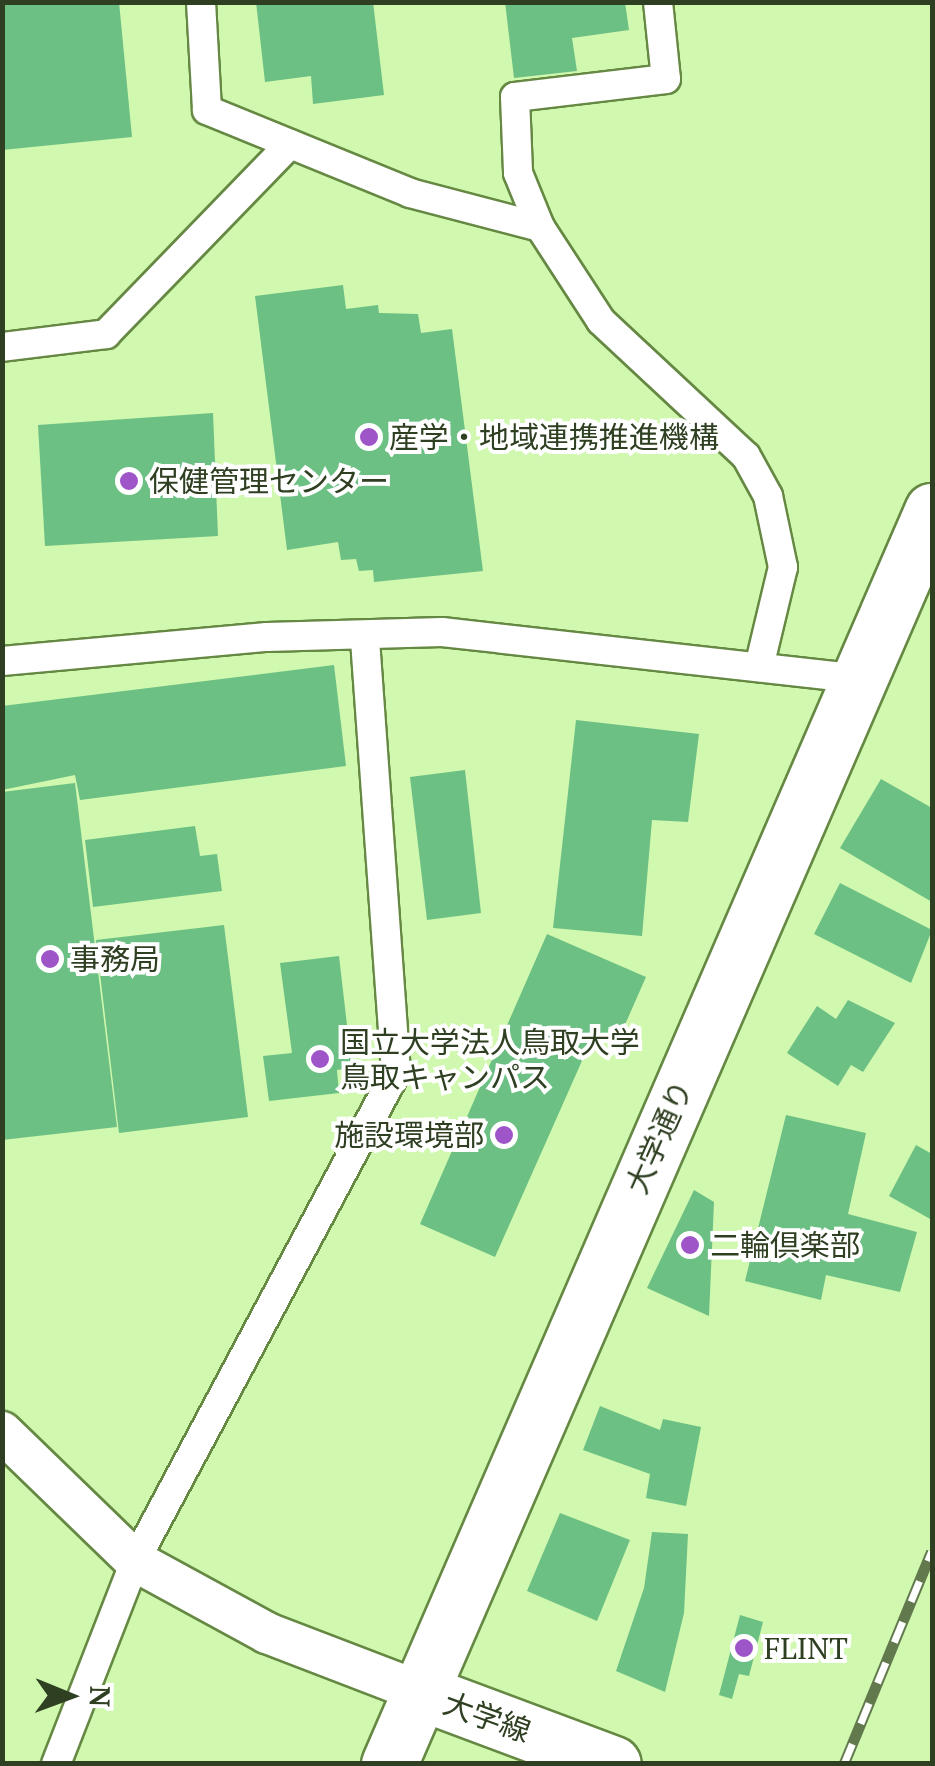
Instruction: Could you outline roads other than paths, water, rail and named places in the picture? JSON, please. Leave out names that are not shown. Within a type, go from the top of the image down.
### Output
[{"type":"street","name":"大学通り","points":[[389,1764],[932,511]]},
{"type":"street","points":[[2,1432],[135,1560],[267,1634],[418,1691]]},
{"type":"street","name":"大学線","points":[[418,1691],[613,1764]]},
{"type":"lane","points":[[201,2],[207,110],[410,193],[540,227]]},
{"type":"lane","points":[[658,2],[666,79],[516,97],[518,174],[540,227],[601,322],[746,456],[768,496],[783,537],[783,567],[759,667]]},
{"type":"lane","points":[[2,347],[106,334],[290,144]]},
{"type":"lane","points":[[2,661],[365,634],[442,632],[858,679]]},
{"type":"lane","points":[[56,1764],[135,1560],[396,1072],[365,634]]},
{"type":"railway","points":[[844,1764],[932,1551]]},
{"type":"place","name":"産学・地域連携推進機構","points":[[369,437]]},
{"type":"place","name":"保健管理センター","points":[[129,481]]},
{"type":"place","name":"事務局","points":[[50,959]]},
{"type":"place","name":"国立大学法人鳥取大学 鳥取キャンパス","points":[[320,1059]]},
{"type":"place","name":"施設環境部","points":[[504,1135]]},
{"type":"place","name":"二輪倶楽部","points":[[690,1245]]},
{"type":"place","name":"FLINT","points":[[744,1648]]}]
